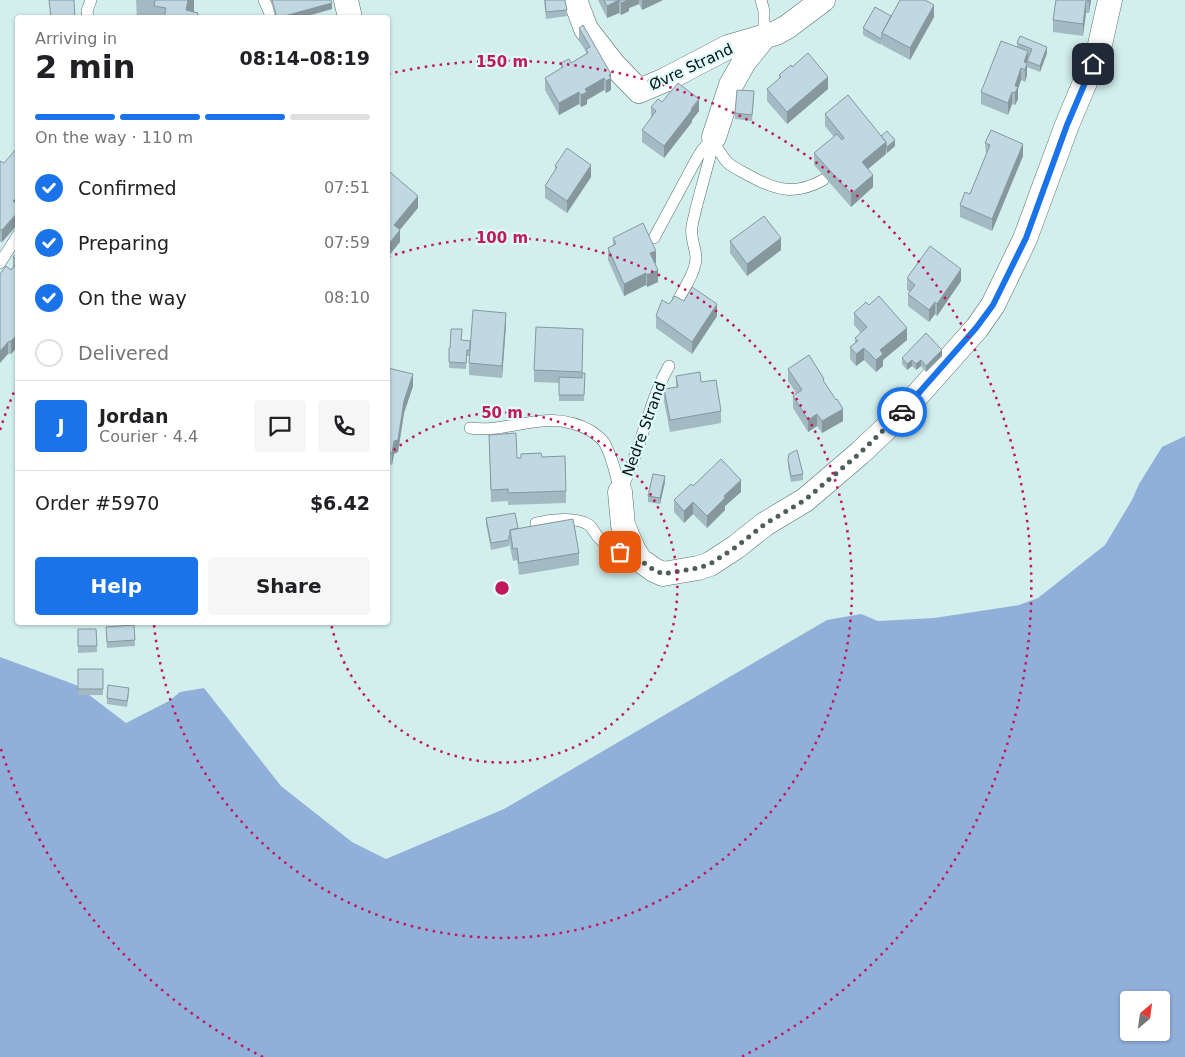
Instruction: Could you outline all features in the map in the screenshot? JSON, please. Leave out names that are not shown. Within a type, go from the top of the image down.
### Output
[{"type":"street","points":[[346,0],[349,15]]},
{"type":"street","name":"Øvre Strand","points":[[575,0],[586,29],[612,64],[639,91],[665,80],[728,47],[764,36],[787,26],[823,0]]},
{"type":"street","points":[[640,560],[663,574],[710,564],[736,547],[765,524],[805,500],[860,453],[897,418],[976,328],[993,305],[1026,238],[1067,125],[1099,48],[1110,0]]},
{"type":"street","name":"Øvre Strand","points":[[714,137],[732,85],[744,62],[764,36]]},
{"type":"street","name":"Nedre Strand","points":[[620,492],[623,525],[634,552],[640,560]]},
{"type":"lane","points":[[88,15],[91,0]]},
{"type":"lane","points":[[264,0],[271,15]]},
{"type":"lane","points":[[761,0],[764,11],[764,36]]},
{"type":"lane","points":[[714,137],[714,142],[728,162],[758,181],[781,189],[796,190],[810,187],[823,180]]},
{"type":"lane","name":"Øvre Strand","points":[[654,238],[696,160],[714,137]]},
{"type":"lane","name":"Øvre Strand","points":[[678,300],[695,265],[696,257],[691,232],[696,203],[714,137]]},
{"type":"lane","points":[[0,263],[15,240]]},
{"type":"lane","name":"Nedre Strand","points":[[620,492],[631,470],[661,380],[669,366]]},
{"type":"lane","name":"Nedre Strand","points":[[470,428],[483,430],[536,420],[570,422],[585,428],[599,436],[604,442],[613,462],[620,492]]},
{"type":"lane","points":[[536,523],[550,520],[580,521],[589,525],[600,539],[607,544],[620,552],[640,560]]},
{"type":"water","points":[[1185,436],[1185,1057],[0,1057],[0,657],[76,685],[126,723],[169,701],[180,692],[204,688],[281,786],[352,842],[386,859],[504,809],[827,620],[861,614],[878,621],[934,618],[1019,605],[1038,598],[1105,545],[1132,500],[1139,484],[1162,447]]},
{"type":"building","points":[[49,0],[74,0],[75,15],[51,15]]},
{"type":"building","points":[[155,0],[188,0],[186,10],[198,13],[198,15],[165,15],[166,8],[154,6]]},
{"type":"building","points":[[272,0],[331,0],[332,3],[288,15],[276,15]]},
{"type":"building","points":[[545,0],[565,0],[567,10],[546,12]]},
{"type":"building","points":[[604,0],[619,0],[607,6]]},
{"type":"building","points":[[900,0],[925,0],[934,5],[910,48],[882,33]]},
{"type":"building","points":[[1056,0],[1089,0],[1086,1],[1083,24],[1053,20]]},
{"type":"building","points":[[875,7],[891,16],[881,39],[863,28]]},
{"type":"building","points":[[583,25],[611,74],[609,75],[611,78],[606,81],[604,78],[585,89],[587,92],[581,95],[579,92],[559,103],[545,78],[563,67],[561,63],[569,59],[571,63],[588,53],[586,49],[590,47],[579,28]]},
{"type":"building","points":[[1020,36],[1047,47],[1040,66],[1027,61],[1032,49],[1017,43]]},
{"type":"building","points":[[1001,41],[1028,51],[1024,62],[1027,63],[1025,70],[1021,68],[1015,86],[1018,87],[1015,93],[1012,92],[1008,103],[981,92]]},
{"type":"building","points":[[808,53],[828,77],[787,112],[767,89],[781,77],[779,75]]},
{"type":"building","points":[[678,83],[699,99],[664,146],[642,130],[656,111],[651,107],[658,99],[662,102]]},
{"type":"building","points":[[737,90],[754,91],[752,115],[735,113]]},
{"type":"building","points":[[848,95],[886,142],[862,162],[873,175],[851,194],[814,153],[837,134],[842,140],[844,138],[825,114]]},
{"type":"building","points":[[991,130],[1023,144],[992,219],[960,205],[965,192],[970,194],[990,145],[985,143]]},
{"type":"building","points":[[887,131],[895,140],[887,147],[886,142],[881,136]]},
{"type":"building","points":[[567,148],[591,165],[567,201],[545,186]]},
{"type":"building","points":[[15,150],[15,199],[13,201],[15,203],[15,215],[0,230],[0,161],[4,163]]},
{"type":"building","points":[[390,172],[418,196],[394,225],[400,230],[390,242]]},
{"type":"building","points":[[764,216],[781,238],[747,264],[730,241]]},
{"type":"building","points":[[643,223],[656,251],[650,253],[658,270],[647,275],[646,273],[624,284],[608,248],[616,244],[613,238]]},
{"type":"building","points":[[930,246],[961,269],[937,304],[935,302],[929,310],[908,294],[915,285],[907,278]]},
{"type":"building","points":[[15,265],[15,337],[0,351],[0,274],[6,266],[11,270]]},
{"type":"building","points":[[692,287],[717,304],[692,342],[656,316],[662,300],[669,304],[675,296],[684,301]]},
{"type":"building","points":[[879,296],[907,328],[880,350],[883,354],[876,360],[864,348],[856,354],[850,347],[858,341],[855,338],[867,327],[854,313],[866,302],[869,305]]},
{"type":"building","points":[[473,310],[506,313],[502,366],[469,363]]},
{"type":"building","points":[[536,327],[583,329],[582,372],[534,370]]},
{"type":"building","points":[[451,329],[462,329],[461,340],[470,341],[470,350],[467,350],[466,363],[449,362]]},
{"type":"building","points":[[926,333],[942,350],[926,366],[921,360],[916,364],[912,360],[907,364],[902,358]]},
{"type":"building","points":[[809,355],[843,409],[822,421],[817,414],[808,420],[793,396],[802,390],[788,369]]},
{"type":"building","points":[[390,368],[413,374],[404,401],[398,440],[394,441],[392,453],[390,452]]},
{"type":"building","points":[[700,372],[701,382],[716,380],[721,411],[670,420],[664,389],[678,387],[676,376]]},
{"type":"building","points":[[582,373],[585,373],[584,395],[559,395],[559,377],[582,378]]},
{"type":"building","points":[[516,433],[517,458],[521,458],[521,454],[541,453],[542,457],[565,456],[566,491],[508,493],[508,489],[491,490],[489,435]]},
{"type":"building","points":[[797,450],[803,474],[791,476],[788,460],[789,454]]},
{"type":"building","points":[[721,459],[741,480],[707,516],[693,502],[684,511],[674,500],[691,484],[693,486]]},
{"type":"building","points":[[653,474],[665,476],[660,498],[648,496]]},
{"type":"building","points":[[515,513],[518,528],[510,530],[509,540],[491,543],[486,518]]},
{"type":"building","points":[[573,519],[579,553],[519,563],[517,548],[513,549],[510,530]]},
{"type":"building","points":[[134,625],[135,640],[107,642],[106,627]]},
{"type":"building","points":[[78,629],[96,629],[97,646],[78,646]]},
{"type":"building","points":[[78,669],[103,669],[103,689],[78,689]]},
{"type":"building","points":[[108,685],[129,688],[127,701],[107,698]]},
{"type":"way so far","points":[[620,552],[640,560],[663,574],[710,564],[736,547],[765,524],[805,500],[860,453],[902,412]]},
{"type":"route","points":[[902,412],[976,328],[993,305],[1026,238],[1067,125],[1093,64]]}]
